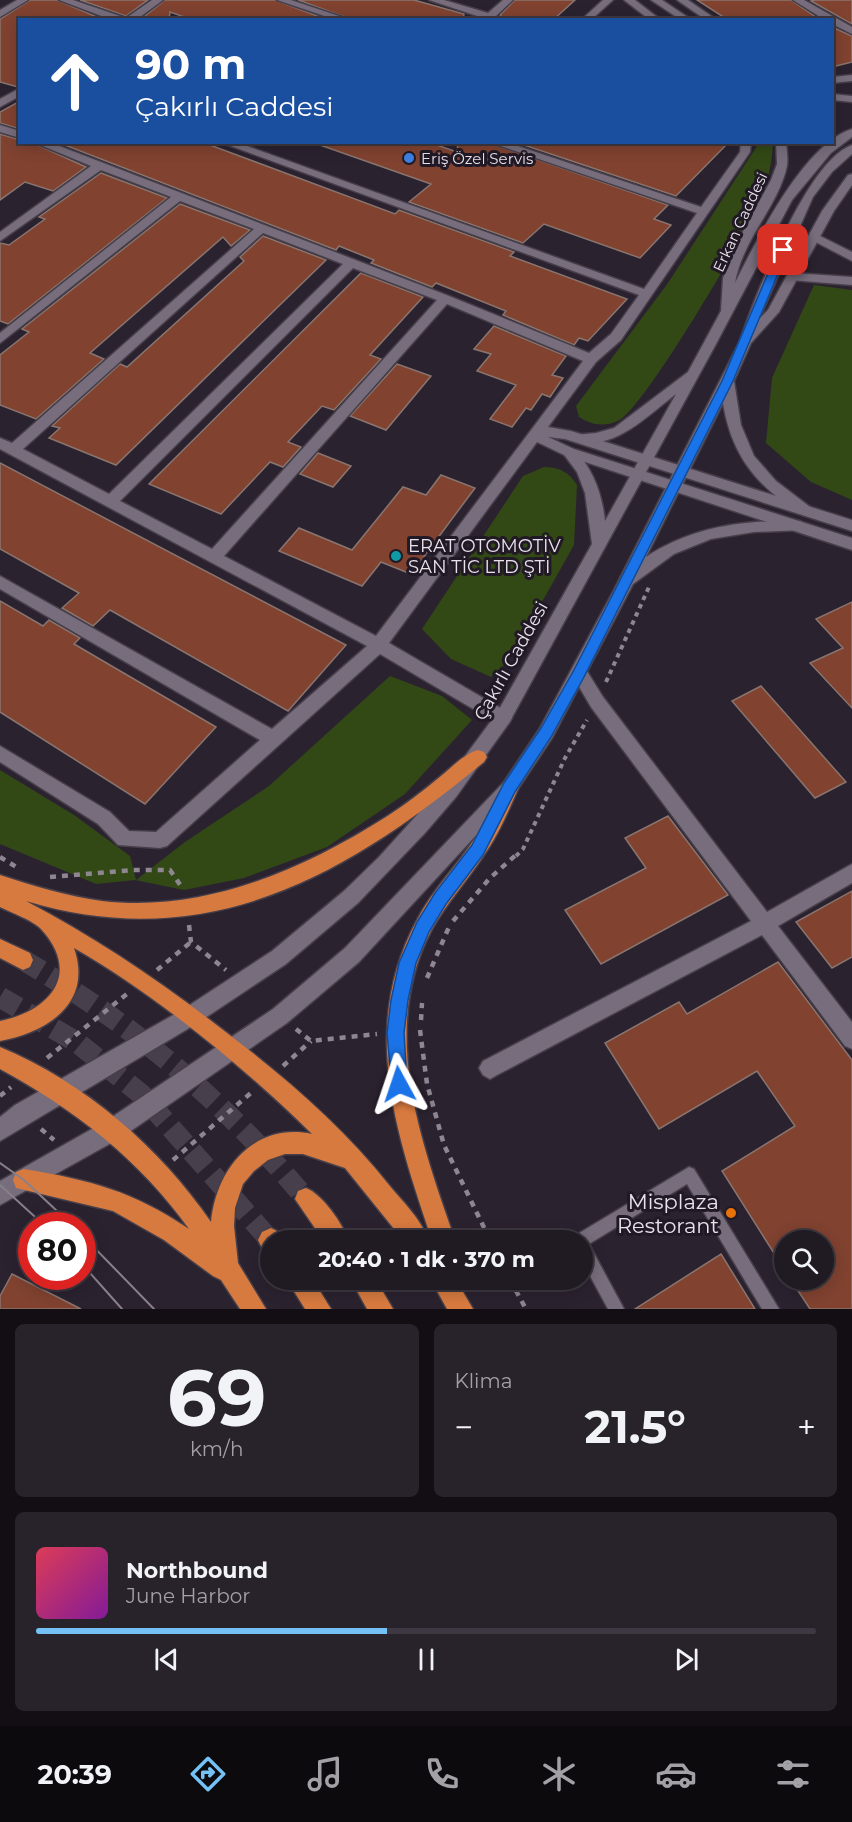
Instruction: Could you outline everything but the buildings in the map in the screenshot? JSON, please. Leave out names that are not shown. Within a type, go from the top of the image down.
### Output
[{"type":"highway","points":[[0,884],[59,901],[118,911],[186,907],[253,892],[304,874],[369,840],[478,757]]},
{"type":"highway","points":[[440,1230],[401,1103],[396,1065],[399,1000],[408,963],[423,927],[440,899],[478,850],[510,787]]},
{"type":"highway","points":[[0,897],[40,918],[143,981],[190,1015],[268,1079],[354,1161],[378,1187],[410,1230]]},
{"type":"highway","points":[[0,1031],[19,1030],[38,1022],[54,1008],[69,977],[66,949],[58,936],[40,918]]},
{"type":"highway","points":[[0,948],[23,960]]},
{"type":"highway","points":[[0,1058],[61,1091],[114,1129],[159,1172],[178,1195],[254,1309]]},
{"type":"highway","points":[[234,1278],[222,1243],[221,1218],[227,1193],[239,1172],[250,1160],[277,1144],[300,1143],[325,1148],[354,1161]]},
{"type":"highway","points":[[24,1180],[73,1189],[118,1202],[159,1223],[234,1278]]},
{"type":"highway","points":[[306,1199],[329,1230]]},
{"type":"highway","points":[[307,1290],[319,1309]]},
{"type":"highway","points":[[369,1290],[381,1309]]},
{"type":"highway","points":[[450,1290],[463,1309]]},
{"type":"highway","points":[[458,1290],[463,1309]]},
{"type":"street","points":[[0,14],[23,0]]},
{"type":"street","points":[[64,0],[116,18]]},
{"type":"street","points":[[132,18],[158,0]]},
{"type":"street","points":[[282,0],[340,18]]},
{"type":"street","points":[[434,0],[496,18]]},
{"type":"street","points":[[490,16],[508,0]]},
{"type":"street","points":[[587,18],[608,0]]},
{"type":"street","points":[[629,0],[654,18]]},
{"type":"street","points":[[643,0],[670,18]]},
{"type":"street","points":[[656,0],[685,18]]},
{"type":"street","points":[[682,0],[710,18]]},
{"type":"street","points":[[798,0],[829,18]]},
{"type":"street","points":[[834,21],[852,31]]},
{"type":"street","points":[[834,80],[852,78]]},
{"type":"street","points":[[834,90],[852,92]]},
{"type":"street","points":[[0,104],[18,92]]},
{"type":"street","points":[[834,97],[852,99]]},
{"type":"street","points":[[0,128],[18,134]]},
{"type":"street","name":"Çakırlı Caddesi","points":[[0,1130],[61,1091],[243,984],[321,923],[441,804],[478,757],[503,718],[727,314],[790,192],[811,165],[852,132]]},
{"type":"street","points":[[43,144],[446,299],[591,359]]},
{"type":"street","points":[[231,144],[647,294]]},
{"type":"street","points":[[500,144],[705,212]]},
{"type":"street","points":[[0,753],[104,818],[125,839],[159,840],[379,645],[591,359],[616,337],[705,212],[745,152],[746,144]]},
{"type":"street","name":"Erkan Caddesi","points":[[727,314],[725,299],[730,270],[777,180],[782,165],[781,144]]},
{"type":"street","points":[[0,1194],[114,1129],[229,1048],[280,1016],[352,955],[510,787],[546,733],[579,673],[683,470],[745,343],[757,308],[808,197],[828,170],[852,148]]},
{"type":"street","points":[[0,237],[99,166]]},
{"type":"street","points":[[745,343],[773,312],[814,237],[846,183],[852,177]]},
{"type":"street","points":[[0,339],[178,196]]},
{"type":"street","points":[[262,228],[6,447],[379,645],[503,718]]},
{"type":"street","points":[[814,237],[852,257]]},
{"type":"street","points":[[110,502],[351,263]]},
{"type":"street","points":[[794,277],[852,281]]},
{"type":"street","points":[[214,557],[446,299]]},
{"type":"street","points":[[580,438],[596,438],[619,430],[694,374]]},
{"type":"street","points":[[727,381],[734,428],[753,467],[778,491],[807,510]]},
{"type":"street","points":[[536,431],[553,431],[580,438],[852,526]]},
{"type":"street","points":[[536,431],[544,441],[569,452],[852,544]]},
{"type":"street","points":[[569,452],[580,463],[590,483],[596,512],[598,544]]},
{"type":"street","points":[[622,590],[651,560],[666,549],[688,540],[738,528],[800,526]]},
{"type":"street","points":[[0,582],[274,739]]},
{"type":"street","points":[[579,673],[597,702],[852,1039]]},
{"type":"street","points":[[490,1068],[764,924],[852,873]]},
{"type":"lane","points":[[593,1233],[689,1174],[771,1309]]},
{"type":"lane","points":[[593,1267],[615,1309]]},
{"type":"path","points":[[426,986],[450,925],[470,898],[523,849],[566,758],[597,702],[654,579]]},
{"type":"path","points":[[0,1096],[191,942]]},
{"type":"path","points":[[420,1029],[424,995]]},
{"type":"path","points":[[159,1172],[311,1041]]},
{"type":"path","points":[[516,1290],[526,1309]]},
{"type":"green space","points":[[758,144],[773,144],[766,186],[752,219],[694,319],[649,386],[631,410],[618,421],[598,424],[579,417],[576,406],[668,283]]},
{"type":"green space","points":[[814,285],[852,290],[852,500],[811,482],[766,443],[772,378]]},
{"type":"green space","points":[[544,467],[563,471],[577,485],[574,545],[510,659],[491,677],[451,659],[422,629],[523,476]]},
{"type":"green space","points":[[390,676],[442,696],[472,720],[405,794],[327,847],[244,878],[184,890],[135,880],[96,884],[0,844],[0,770],[74,815],[130,856],[136,880],[185,842],[269,786]]},
{"type":"tunnel","points":[[23,960],[102,1011],[175,1067],[242,1129],[306,1199]]},
{"type":"tunnel","points":[[0,997],[78,1043],[141,1094],[261,1230]]},
{"type":"tram line","points":[[0,1163],[24,1180],[58,1212]]},
{"type":"tram line","points":[[0,1185],[30,1212]]},
{"type":"tram line","points":[[96,1249],[154,1309]]},
{"type":"tram line","points":[[96,1280],[122,1309]]},
{"type":"place","name":"Eriş Özel Servis","points":[[409,158]]},
{"type":"place","name":"ERAT OTOMOTİV SAN TİC LTD ŞTİ","points":[[396,556]]},
{"type":"place","name":"Misplaza Restorant","points":[[731,1213]]},
{"type":"route","points":[[399,1084],[396,1065],[399,1000],[408,963],[423,927],[440,899],[478,850],[510,787],[546,733],[579,673],[727,381],[783,250]]}]
